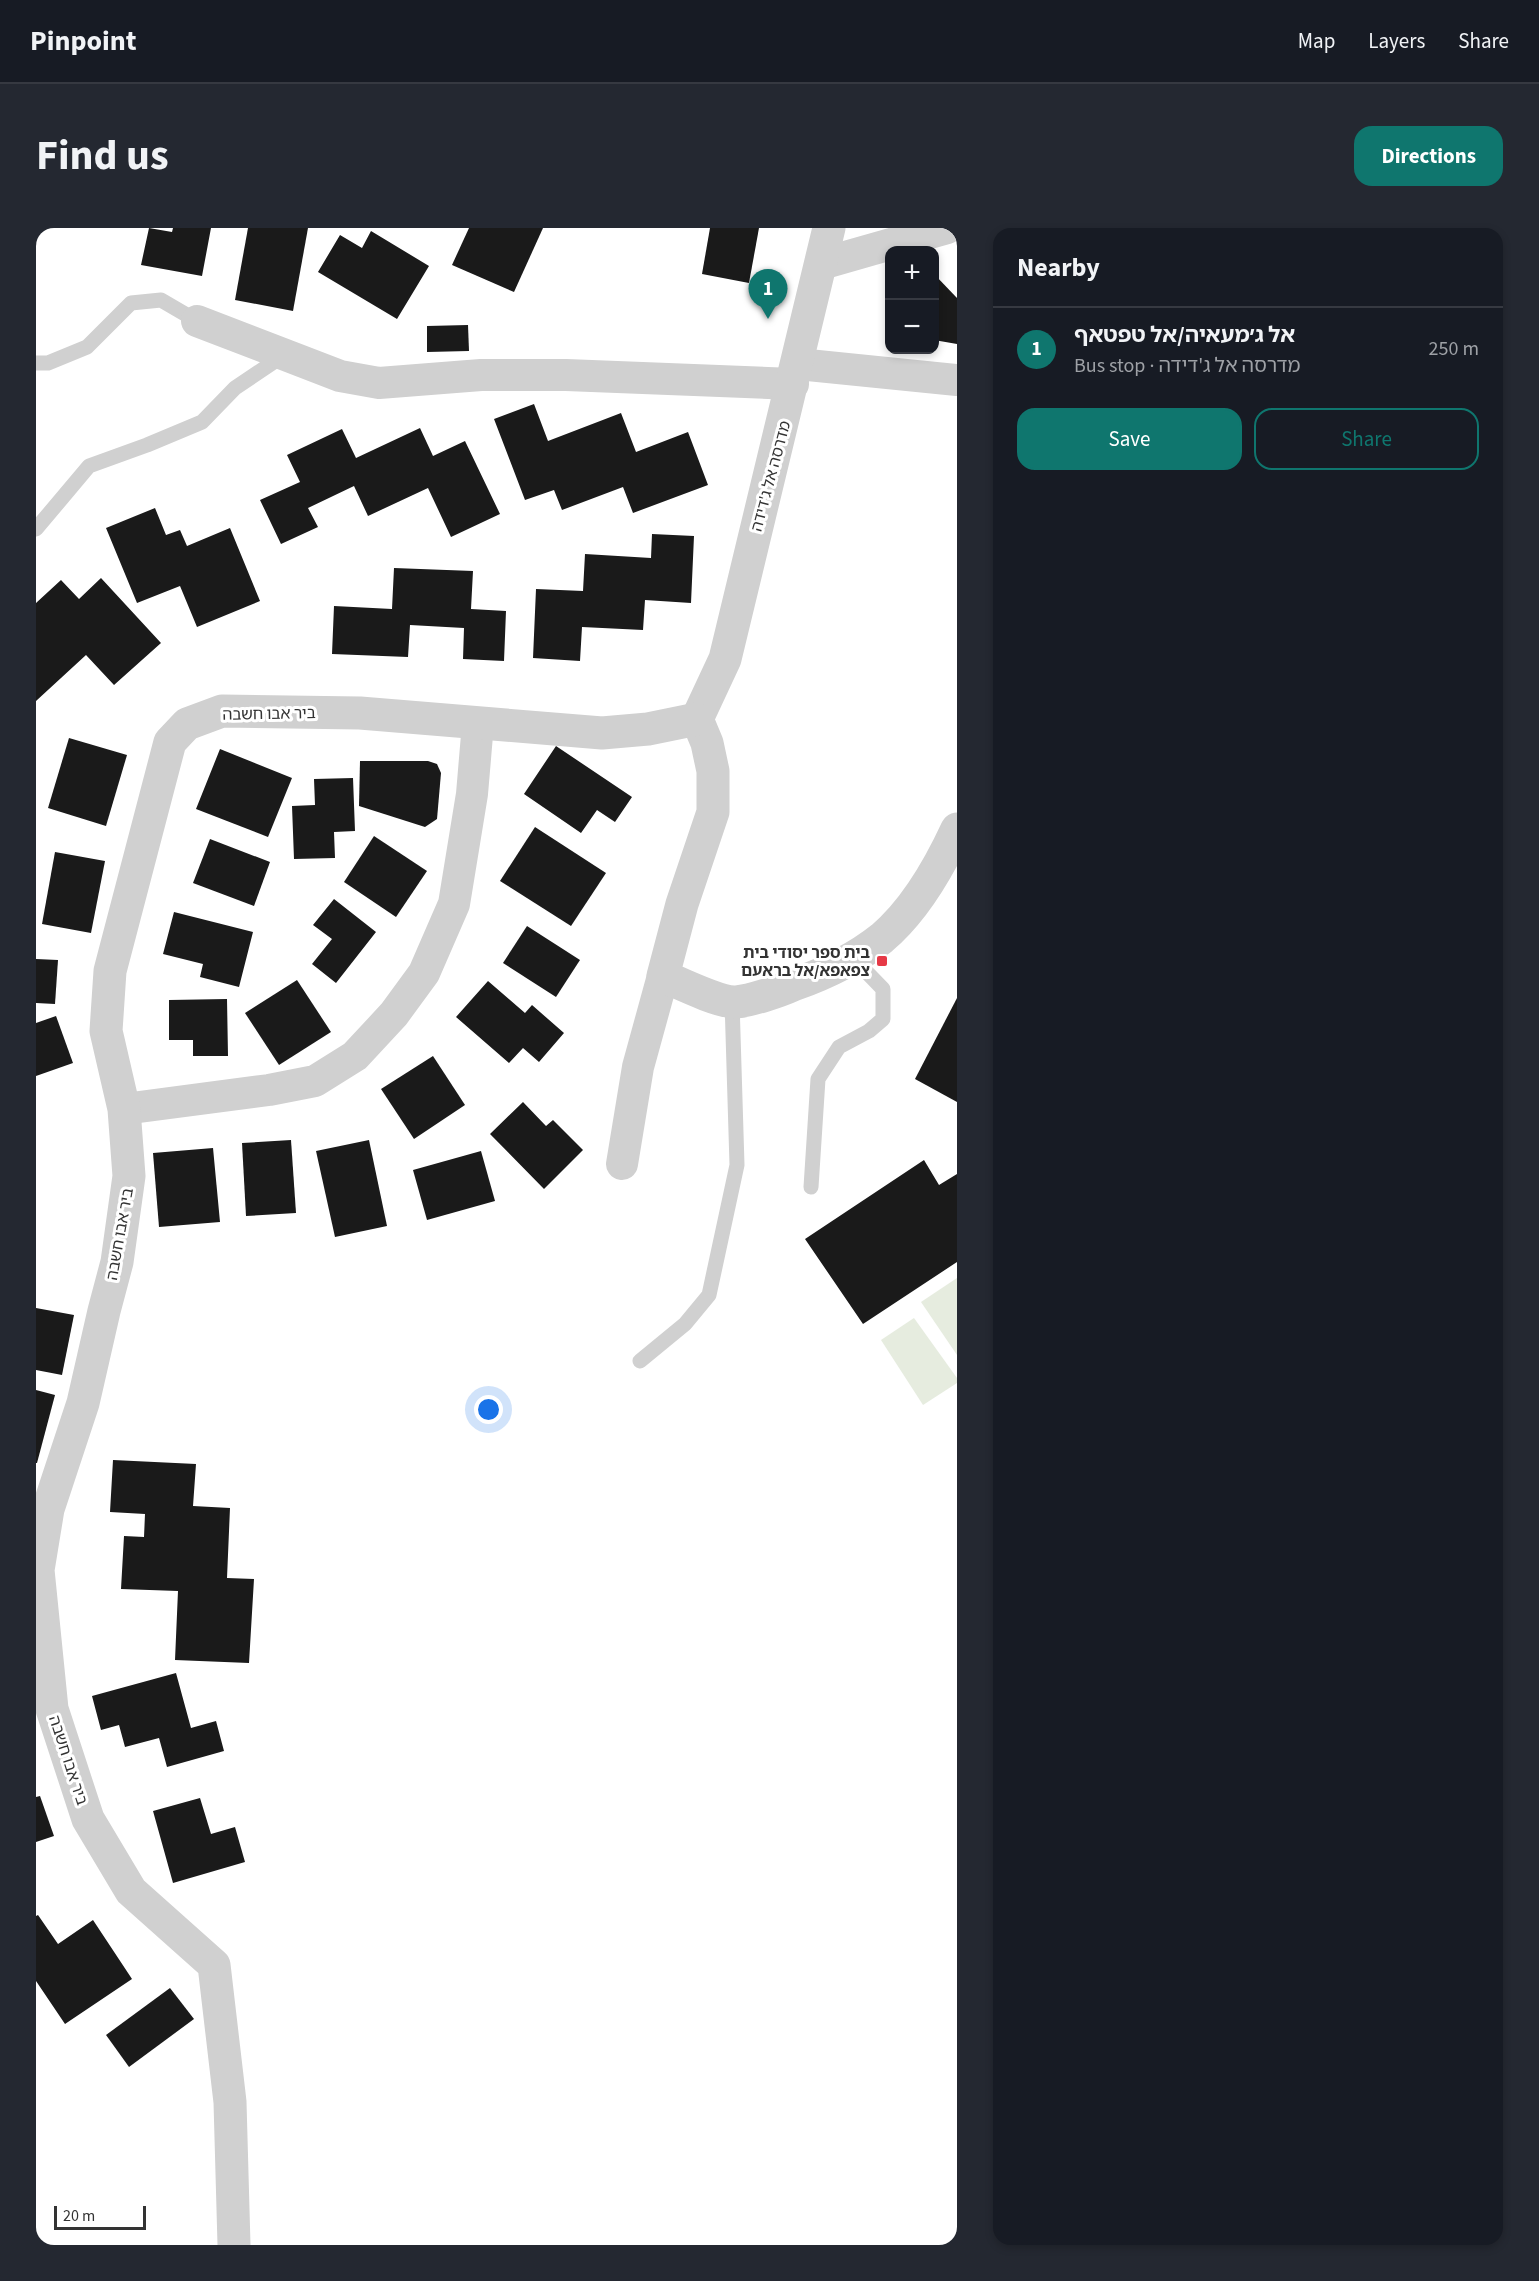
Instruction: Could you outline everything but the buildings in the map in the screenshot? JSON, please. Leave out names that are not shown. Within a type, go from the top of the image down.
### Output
[{"type":"street","name":"מדרסה אל ג'דידה","points":[[697,719],[725,659],[796,374],[829,228]]},
{"type":"street","points":[[821,264],[947,228]]},
{"type":"street","points":[[197,321],[340,376],[379,383],[481,375],[796,374],[957,380]]},
{"type":"street","name":"ביר אבו חשבה","points":[[234,2245],[230,2102],[214,1965],[131,1891],[88,1819],[52,1709],[38,1570],[48,1509],[83,1403],[117,1262],[129,1176],[124,1109],[106,1030],[110,971],[170,742],[186,724],[222,711],[360,713],[602,733],[648,729],[697,719]]},
{"type":"street","points":[[622,1164],[638,1067],[682,904],[713,812],[713,771],[707,743],[697,719]]},
{"type":"street","points":[[124,1109],[269,1090],[315,1081],[355,1056],[394,1014],[424,973],[454,904],[472,794],[478,723]]},
{"type":"street","points":[[663,976],[699,992],[735,1002],[783,989],[820,975],[882,938],[907,912],[933,874],[957,830]]},
{"type":"lane","points":[[36,363],[48,363],[87,347],[131,303],[161,300],[197,321]]},
{"type":"lane","points":[[36,529],[89,466],[202,422],[235,388],[284,355]]},
{"type":"lane","points":[[811,1187],[818,1079],[839,1047],[883,1019],[883,989],[852,957]]},
{"type":"lane","points":[[640,1361],[685,1324],[710,1295],[737,1165],[732,1001]]},
{"type":"shaded area","points":[[957,1278],[957,1355],[921,1302]]},
{"type":"shaded area","points":[[914,1318],[957,1378],[957,1383],[923,1405],[881,1340]]},
{"type":"place","name":"אל ג׳מעאיה/אל טפטאף","points":[[768,319]]},
{"type":"place","name":"בית ספר יסודי בית צפאפא/אל בראעם","points":[[882,961]]}]
